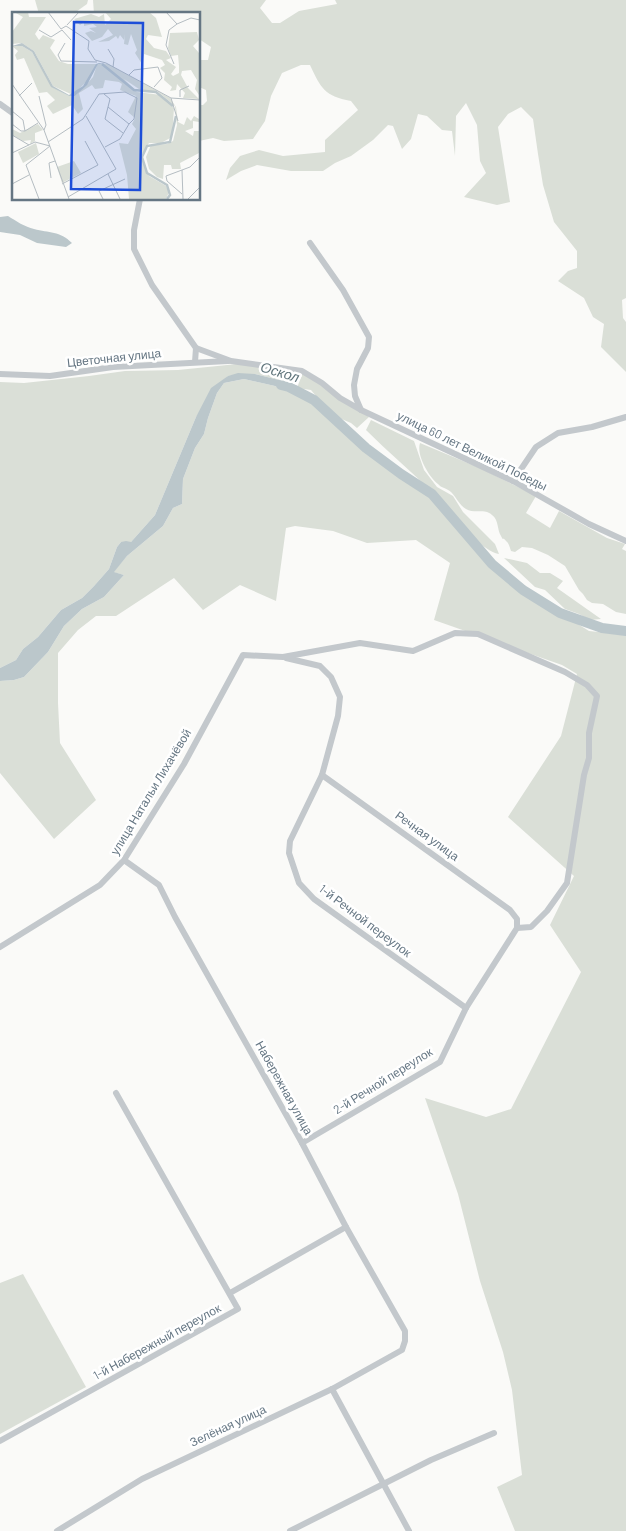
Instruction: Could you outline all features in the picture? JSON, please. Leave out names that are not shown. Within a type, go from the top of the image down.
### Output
[{"type":"street","points":[[0,104],[12,113]]},
{"type":"street","points":[[140,200],[134,230],[134,249],[152,285],[196,348],[195,362]]},
{"type":"street","points":[[310,243],[343,290],[369,337],[368,348],[357,369],[354,385],[355,396],[361,410]]},
{"type":"street","name":"улица 60 лет Великой Победы","points":[[196,348],[231,361],[302,371],[322,383],[340,398],[361,410],[513,481],[589,524],[626,541]]},
{"type":"street","name":"Цветочная улица","points":[[0,374],[50,376],[113,367],[231,361]]},
{"type":"street","points":[[513,481],[536,447],[558,433],[592,427],[626,417]]},
{"type":"street","points":[[283,657],[360,643],[414,651],[455,633],[478,634],[565,672],[587,685],[597,696],[589,733],[590,758],[584,776],[567,883],[547,911],[531,927],[517,928]]},
{"type":"street","name":"улица Натальи Лихачёвой","points":[[0,947],[100,885],[124,860],[184,764],[242,655],[283,657]]},
{"type":"street","name":"1-й Речной переулок","points":[[283,657],[320,666],[332,678],[340,697],[338,716],[322,775],[290,840],[289,853],[300,883],[314,899],[466,1008]]},
{"type":"street","name":"Речная улица","points":[[322,775],[510,910],[517,919],[517,928]]},
{"type":"street","name":"Набережная улица","points":[[124,860],[159,885],[174,917],[302,1143],[346,1227],[405,1331],[405,1341]]},
{"type":"street","name":"2-й Речной переулок","points":[[302,1143],[440,1062],[466,1008],[517,928]]},
{"type":"street","name":"1-й Набережный переулок","points":[[0,1441],[238,1309],[116,1094]]},
{"type":"street","points":[[230,1293],[346,1227]]},
{"type":"street","name":"Зелёная улица","points":[[57,1531],[142,1479],[332,1389],[402,1350],[405,1341]]},
{"type":"street","points":[[332,1389],[409,1531]]},
{"type":"street","points":[[290,1531],[431,1460],[494,1432]]},
{"type":"shaded area","points":[[35,0],[88,0],[87,4],[76,12],[38,12]]},
{"type":"shaded area","points":[[93,0],[266,0],[260,8],[272,23],[280,23],[299,11],[337,4],[335,0],[626,0],[626,298],[622,300],[623,318],[626,322],[626,372],[601,347],[604,324],[593,317],[584,298],[558,281],[568,271],[577,268],[577,251],[554,222],[543,185],[533,119],[521,107],[508,114],[498,127],[510,202],[497,205],[464,197],[486,173],[480,161],[477,125],[466,103],[456,116],[455,156],[452,131],[442,130],[427,116],[418,114],[411,139],[402,149],[393,126],[388,125],[373,140],[351,156],[323,171],[291,171],[257,165],[241,171],[226,180],[230,168],[240,156],[259,150],[283,156],[325,152],[325,140],[358,110],[351,101],[342,99],[324,90],[310,65],[301,65],[282,73],[271,96],[265,121],[253,139],[224,141],[213,138],[200,141],[200,105],[207,101],[206,90],[200,87],[200,60],[208,60],[211,47],[200,40],[200,12],[94,12]]},
{"type":"shaded area","points":[[8,216],[31,228],[59,234],[72,243],[66,247],[37,243],[20,235],[0,232],[0,217]]},
{"type":"shaded area","points":[[247,363],[300,373],[295,384],[255,374],[228,376],[196,417],[155,515],[131,542],[121,542],[117,547],[109,569],[82,598],[61,610],[38,637],[23,649],[16,660],[0,668],[0,382],[24,383],[125,371],[178,370]]},
{"type":"shaded area","points":[[303,372],[351,402],[369,417],[357,428],[351,423],[332,415],[311,390],[297,388]]},
{"type":"shaded area","points":[[238,373],[255,374],[295,384],[292,393],[275,386],[244,379],[224,383],[217,393],[204,434],[195,448],[183,479],[182,504],[173,508],[163,526],[127,556],[114,572],[124,575],[104,597],[82,609],[64,626],[48,652],[24,677],[0,681],[0,668],[16,660],[23,649],[38,637],[61,610],[82,598],[109,569],[117,547],[121,542],[131,542],[155,515],[196,417],[211,388],[228,376]]},
{"type":"shaded area","points":[[244,379],[275,386],[314,400],[366,448],[432,494],[492,564],[523,590],[589,631],[626,635],[626,1531],[515,1531],[497,1487],[522,1475],[512,1390],[503,1352],[480,1281],[458,1194],[425,1098],[486,1117],[511,1109],[581,972],[550,925],[574,876],[508,817],[561,736],[577,674],[562,665],[434,620],[450,563],[416,540],[367,543],[333,531],[295,526],[286,528],[276,601],[240,585],[203,610],[174,578],[116,616],[96,616],[78,630],[58,653],[60,743],[96,800],[54,839],[0,773],[0,681],[24,677],[48,652],[64,626],[82,609],[104,597],[124,575],[113,572],[127,556],[163,526],[173,508],[182,504],[183,479],[195,448],[204,434],[217,393],[224,383]]},
{"type":"shaded area","points":[[371,420],[414,441],[424,470],[437,487],[453,496],[463,512],[495,544],[499,554],[491,551],[473,537],[434,494],[366,430]]},
{"type":"shaded area","points":[[420,443],[482,469],[536,496],[526,513],[550,528],[559,511],[607,538],[625,544],[622,549],[626,551],[626,614],[616,612],[603,604],[592,603],[587,600],[565,566],[548,555],[532,548],[522,547],[515,552],[511,551],[508,543],[502,538],[496,520],[492,515],[486,512],[466,509],[451,492],[434,481],[422,459],[419,448]]},
{"type":"shaded area","points":[[504,558],[527,563],[540,573],[550,573],[563,581],[557,588],[601,619],[590,620],[565,609],[545,590],[535,587]]},
{"type":"shaded area","points":[[23,1274],[86,1387],[0,1434],[0,1283]]},
{"type":"waterway","name":"Оскол","points":[[281,385],[314,400],[366,448],[432,494],[492,564],[523,590],[560,613],[602,628],[626,631]]}]
